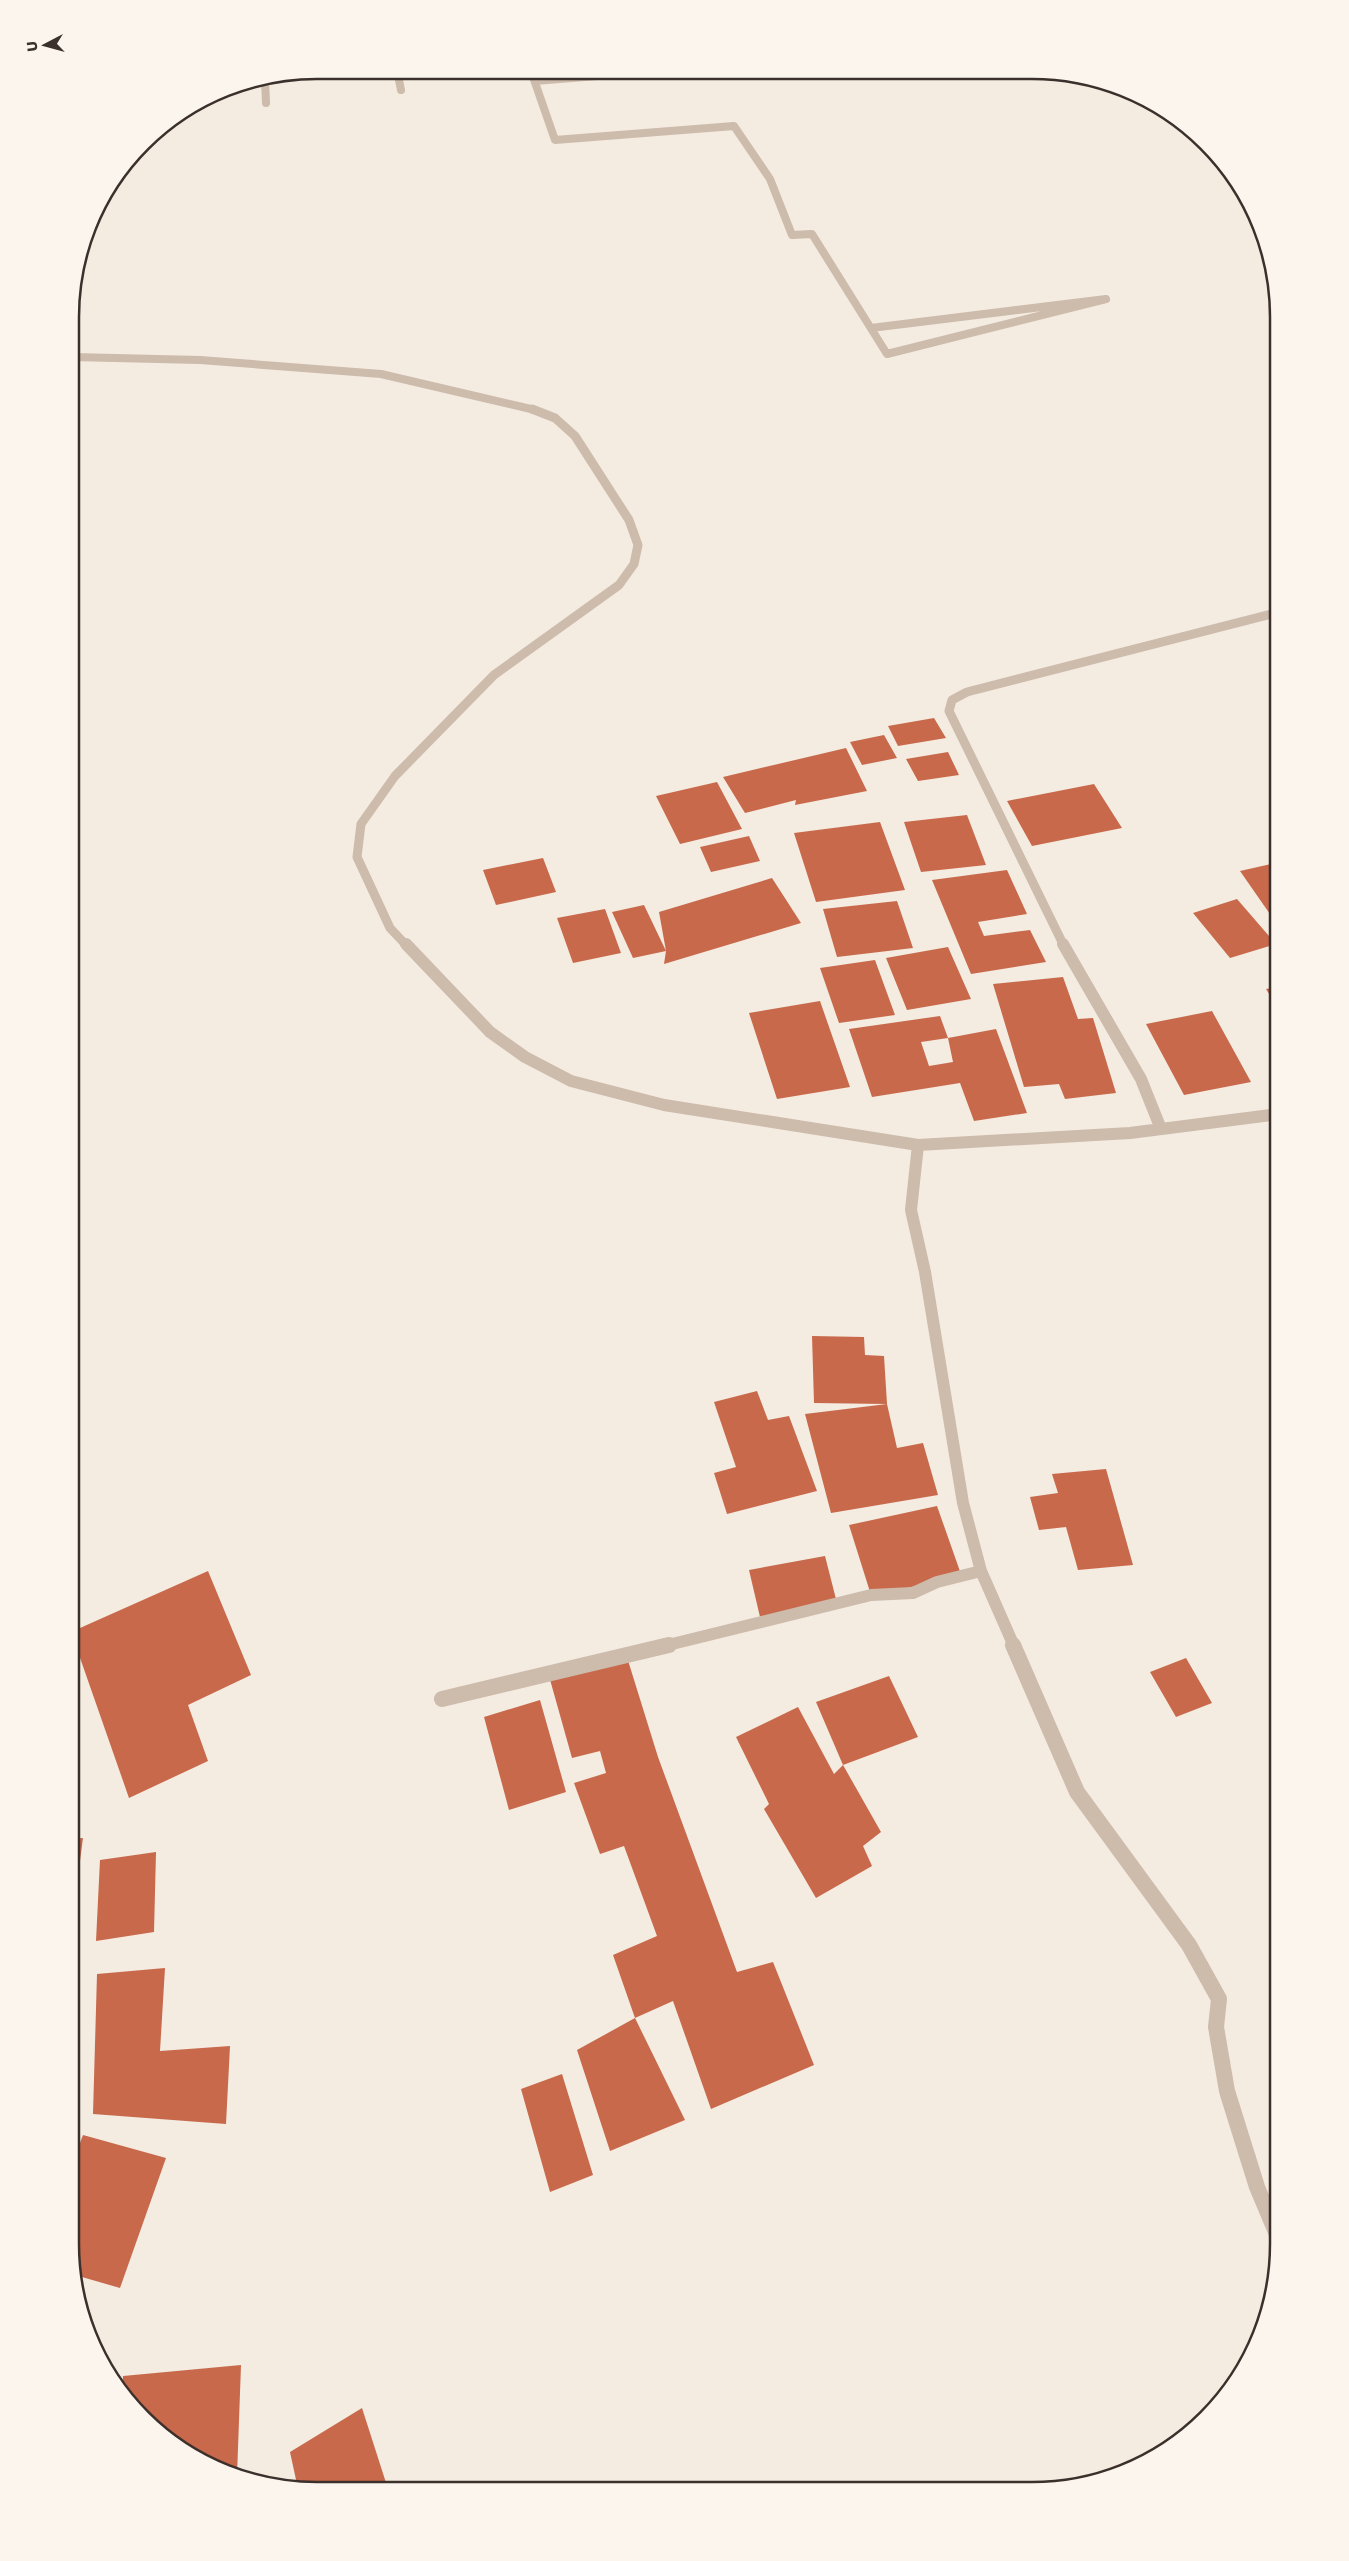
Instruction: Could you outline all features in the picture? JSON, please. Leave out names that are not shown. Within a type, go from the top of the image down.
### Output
[{"type":"street","points":[[399,79],[401,90]]},
{"type":"street","points":[[560,79],[535,81],[555,140],[734,126],[770,179],[792,235],[812,234],[886,354],[1106,299],[871,328]]},
{"type":"street","points":[[265,84],[266,103]]},
{"type":"street","points":[[79,357],[200,360],[381,374],[524,406],[555,418],[575,436],[628,520],[638,545],[634,564],[619,585],[494,675],[395,776],[361,824],[357,857],[390,928],[490,1032],[525,1057],[571,1080],[664,1105],[918,1145],[1130,1133],[1270,1115]]},
{"type":"street","points":[[1162,1129],[1141,1079],[1062,943],[949,711],[951,701],[956,696],[967,692],[1270,614]]},
{"type":"street","points":[[918,1145],[912,1210],[925,1272],[963,1503],[981,1571],[1077,1792],[1189,1945],[1219,1999],[1216,2027],[1227,2091],[1257,2187],[1270,2217]]},
{"type":"street","points":[[442,1699],[549,1676],[626,1654],[871,1595],[913,1593],[937,1582],[981,1571]]},
{"type":"building","points":[[934,718],[946,738],[898,746],[888,726]]},
{"type":"building","points":[[884,735],[897,758],[862,765],[850,742]]},
{"type":"building","points":[[846,748],[867,791],[795,805],[796,800],[745,813],[723,777]]},
{"type":"building","points":[[948,752],[959,775],[918,781],[906,759]]},
{"type":"building","points":[[717,782],[742,829],[680,844],[656,796]]},
{"type":"building","points":[[1094,784],[1122,828],[1032,846],[1007,801]]},
{"type":"building","points":[[967,815],[986,865],[921,872],[904,822]]},
{"type":"building","points":[[880,822],[905,890],[816,902],[794,833]]},
{"type":"building","points":[[749,836],[760,861],[711,872],[700,847]]},
{"type":"building","points":[[543,858],[556,892],[496,905],[483,870]]},
{"type":"building","points":[[1270,864],[1270,914],[1240,871]]},
{"type":"building","points":[[1007,870],[1027,914],[978,922],[984,936],[1030,930],[1046,962],[971,974],[932,880]]},
{"type":"building","points":[[772,878],[801,923],[664,964],[666,951],[659,912]]},
{"type":"building","points":[[1237,899],[1270,937],[1270,946],[1230,958],[1193,913]]},
{"type":"building","points":[[897,901],[913,948],[837,957],[823,909]]},
{"type":"building","points":[[644,905],[666,951],[633,958],[612,912]]},
{"type":"building","points":[[605,909],[621,953],[573,963],[557,918]]},
{"type":"building","points":[[948,947],[971,999],[907,1010],[886,958]]},
{"type":"building","points":[[875,960],[895,1015],[839,1023],[820,968]]},
{"type":"building","points":[[1063,977],[1078,1019],[1093,1018],[1116,1093],[1065,1099],[1059,1084],[1024,1087],[993,984]]},
{"type":"building","points":[[820,1001],[850,1087],[777,1099],[749,1013]]},
{"type":"building","points":[[1212,1011],[1251,1082],[1184,1095],[1146,1024]]},
{"type":"building","points":[[940,1016],[948,1038],[996,1029],[1027,1113],[974,1121],[960,1083],[872,1097],[849,1029]],"holes":[[[948,1038],[953,1062],[929,1066],[921,1042]]]},
{"type":"building","points":[[812,1336],[864,1337],[865,1355],[884,1356],[887,1404],[814,1403]]},
{"type":"building","points":[[757,1391],[768,1420],[789,1416],[817,1491],[727,1514],[714,1473],[736,1467],[714,1402]]},
{"type":"building","points":[[887,1404],[897,1448],[923,1443],[938,1495],[831,1513],[805,1414]]},
{"type":"building","points":[[1106,1469],[1133,1565],[1078,1570],[1066,1527],[1039,1530],[1030,1497],[1058,1493],[1052,1474]]},
{"type":"building","points":[[937,1506],[962,1577],[871,1595],[849,1525]]},
{"type":"building","points":[[825,1556],[837,1603],[760,1617],[749,1570]]},
{"type":"building","points":[[208,1571],[251,1675],[188,1705],[208,1761],[129,1798],[79,1655],[79,1628]]},
{"type":"building","points":[[626,1654],[658,1757],[737,1972],[773,1962],[814,2065],[711,2109],[673,2001],[635,2018],[613,1955],[657,1936],[624,1846],[600,1854],[574,1783],[606,1773],[600,1751],[572,1758],[549,1676]]},
{"type":"building","points":[[1186,1658],[1212,1703],[1176,1717],[1150,1672]]},
{"type":"building","points":[[889,1676],[918,1737],[843,1765],[816,1702]]},
{"type":"building","points":[[540,1700],[566,1792],[509,1810],[484,1717]]},
{"type":"building","points":[[798,1707],[834,1774],[843,1765],[881,1832],[863,1846],[872,1866],[816,1898],[764,1809],[769,1804],[736,1737]]},
{"type":"building","points":[[79,1838],[83,1838],[79,1869]]},
{"type":"building","points":[[156,1852],[154,1932],[96,1941],[100,1860]]},
{"type":"building","points":[[165,1968],[160,2051],[230,2046],[226,2124],[93,2114],[97,1974]]},
{"type":"building","points":[[635,2018],[685,2120],[610,2151],[577,2050]]},
{"type":"building","points":[[562,2074],[593,2175],[550,2192],[521,2089]]},
{"type":"building","points":[[83,2135],[166,2158],[120,2288],[81,2277],[79,2260],[79,2145]]},
{"type":"building","points":[[241,2365],[237,2469],[212,2458],[172,2433],[138,2401],[123,2381],[123,2376]]},
{"type":"building","points":[[362,2408],[386,2482],[296,2481],[290,2452]]}]
